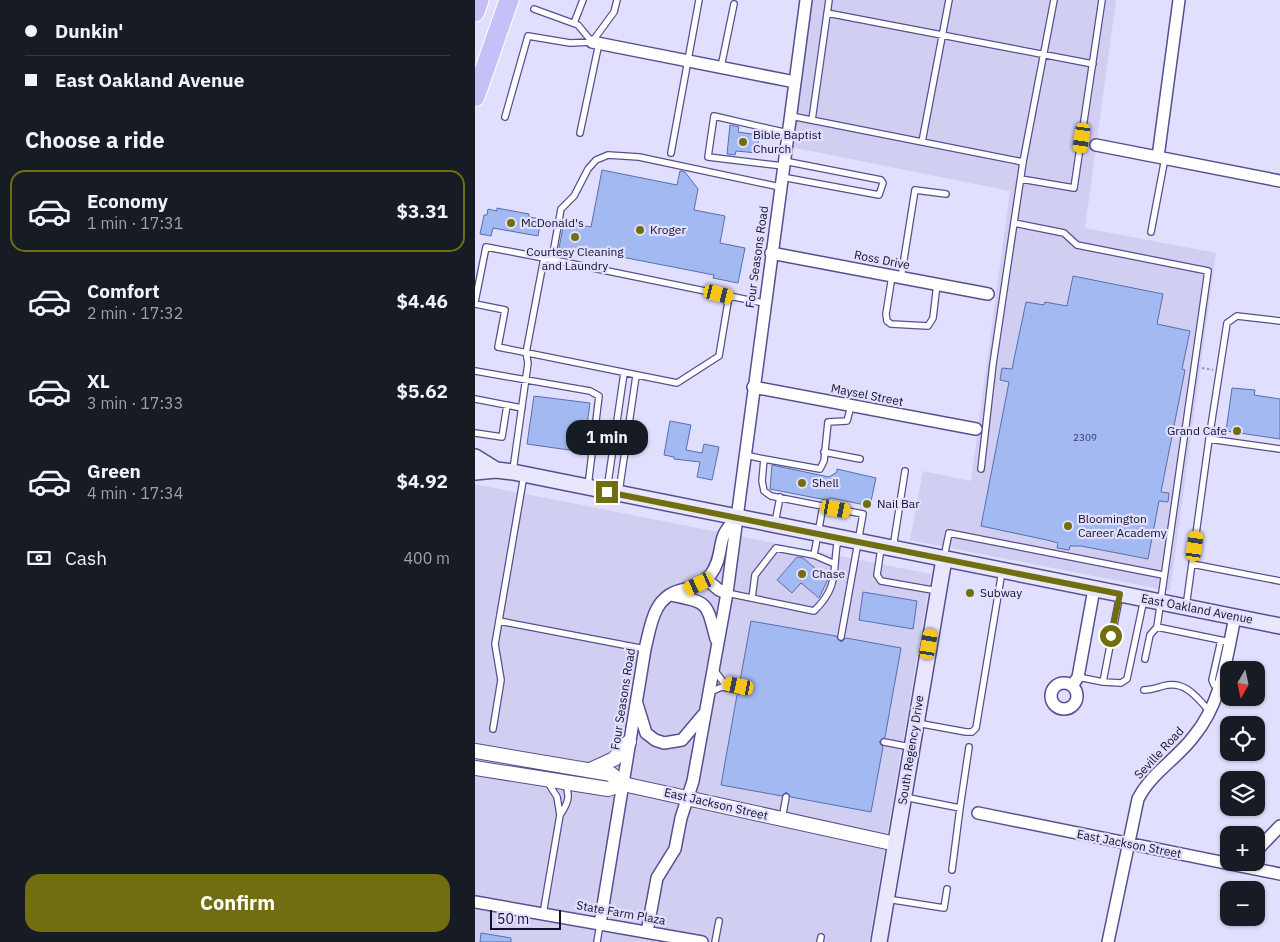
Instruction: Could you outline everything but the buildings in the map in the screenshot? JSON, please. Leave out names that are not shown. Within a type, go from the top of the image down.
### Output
[{"type":"highway","points":[[475,12],[479,0]]},
{"type":"highway","points":[[475,97],[509,0]]},
{"type":"main road","name":"East Oakland Avenue","points":[[475,457],[496,470]]},
{"type":"main road","name":"East Oakland Avenue","points":[[475,472],[496,470],[518,473],[1280,626]]},
{"type":"main road","name":"South Regency Drive","points":[[879,942],[944,559]]},
{"type":"street","name":"Four Seasons Road","points":[[646,937],[657,878],[675,849],[693,781],[712,667],[727,593],[736,538],[736,518],[764,302],[806,0]]},
{"type":"street","points":[[1161,158],[1179,0]]},
{"type":"street","points":[[595,43],[795,82]]},
{"type":"street","points":[[1096,145],[1280,181]]},
{"type":"street","name":"Ross Drive","points":[[771,254],[989,294]]},
{"type":"street","name":"Maysel Street","points":[[753,387],[976,430]]},
{"type":"street","name":"Four Seasons Road","points":[[600,924],[645,649],[656,608],[679,590],[689,589],[706,579],[719,559],[723,536],[736,518]]},
{"type":"street","points":[[706,579],[719,590],[727,593]]},
{"type":"street","points":[[1075,682],[1093,589]]},
{"type":"street","points":[[671,595],[692,598],[704,605],[717,641]]},
{"type":"street","name":"Seville Road","points":[[1108,942],[1133,814],[1141,793],[1163,766],[1191,740],[1210,712],[1220,686],[1226,641],[1235,617]]},
{"type":"street","points":[[636,700],[646,732],[655,740],[664,743],[682,740],[692,731],[705,712]]},
{"type":"street","points":[[587,771],[615,759],[629,742]]},
{"type":"street","name":"East Jackson Street","points":[[475,751],[533,763],[611,774],[623,784],[896,844]]},
{"type":"street","points":[[533,763],[563,782]]},
{"type":"street","name":"East Jackson Street","points":[[475,768],[609,789],[623,784]]},
{"type":"street","name":"East Jackson Street","points":[[978,814],[1128,844],[1220,860]]},
{"type":"street","points":[[1265,842],[1280,826]]},
{"type":"street","name":"East Jackson Street","points":[[1265,869],[1280,874]]},
{"type":"street","name":"State Farm Plaza","points":[[475,902],[600,924],[646,937],[702,942]]},
{"type":"lane","points":[[574,23],[583,0]]},
{"type":"lane","points":[[580,134],[595,43],[615,12],[617,0]]},
{"type":"lane","points":[[671,153],[699,0]]},
{"type":"lane","points":[[812,120],[829,0]]},
{"type":"lane","points":[[922,142],[949,0]]},
{"type":"lane","points":[[981,469],[993,364],[1023,162],[1054,0]]},
{"type":"lane","points":[[1021,179],[1074,188],[1102,0]]},
{"type":"lane","points":[[721,67],[734,4]]},
{"type":"lane","points":[[534,9],[574,23],[595,43]]},
{"type":"lane","points":[[827,13],[1093,64]]},
{"type":"lane","points":[[505,117],[528,36],[570,42],[595,43]]},
{"type":"lane","points":[[552,259],[561,209],[574,196],[587,169],[597,160],[608,155],[782,173],[881,180],[883,183],[879,195],[782,173],[708,157],[714,116],[788,133]]},
{"type":"lane","points":[[790,116],[1023,162]]},
{"type":"lane","points":[[1151,232],[1161,158]]},
{"type":"lane","points":[[937,284],[933,318],[928,326],[923,328],[891,324],[887,321],[886,314],[897,277],[915,190],[946,194]]},
{"type":"lane","points":[[1014,223],[1064,233],[1077,245],[1208,270],[1159,602],[1157,627],[1150,635],[1145,659]]},
{"type":"lane","points":[[729,296],[719,356],[677,383],[498,347],[505,310],[475,303],[486,247],[764,302]]},
{"type":"lane","points":[[493,729],[501,680],[495,644],[518,473],[522,408],[528,363],[526,353],[544,258]]},
{"type":"lane","points":[[1186,607],[1227,323],[1237,316],[1280,322]]},
{"type":"lane","points":[[475,370],[525,381],[590,391],[599,396],[588,488]]},
{"type":"lane","points":[[613,493],[624,373]]},
{"type":"lane","points":[[613,493],[636,376]]},
{"type":"lane","points":[[475,399],[522,408]]},
{"type":"lane","points":[[475,433],[502,437],[507,405]]},
{"type":"lane","points":[[745,455],[817,470],[823,465],[828,422],[847,421],[851,406]]},
{"type":"lane","points":[[1209,439],[1280,448]]},
{"type":"lane","points":[[824,452],[860,458]]},
{"type":"lane","points":[[764,459],[762,481],[764,491],[771,496],[863,514],[841,637]]},
{"type":"lane","points":[[905,471],[887,548],[877,575],[881,581],[939,591]]},
{"type":"lane","points":[[775,525],[780,498]]},
{"type":"lane","points":[[815,555],[823,506]]},
{"type":"lane","points":[[944,559],[949,533],[1163,575]]},
{"type":"lane","points":[[727,593],[814,610],[827,599],[832,588],[836,573],[835,564],[838,538]]},
{"type":"lane","points":[[752,598],[755,574],[776,548],[815,555],[835,564]]},
{"type":"lane","points":[[1192,564],[1280,581]]},
{"type":"lane","points":[[915,723],[966,732],[972,732],[976,728],[1002,570]]},
{"type":"lane","points":[[1103,682],[1120,594]]},
{"type":"lane","points":[[1075,682],[1121,683],[1127,679],[1144,599]]},
{"type":"lane","points":[[499,621],[645,649]]},
{"type":"lane","points":[[1157,627],[1226,641]]},
{"type":"lane","points":[[708,693],[722,687],[738,688],[724,683],[712,667]]},
{"type":"lane","points":[[1144,690],[1176,685],[1186,687],[1193,692],[1210,712]]},
{"type":"lane","points":[[884,742],[912,748]]},
{"type":"lane","points":[[952,870],[969,747]]},
{"type":"lane","points":[[543,914],[559,815],[555,791],[545,780]]},
{"type":"lane","points":[[559,815],[566,805],[568,794],[563,782]]},
{"type":"lane","points":[[783,820],[786,797]]},
{"type":"lane","points":[[904,797],[960,808]]},
{"type":"lane","points":[[887,899],[944,908],[947,889]]},
{"type":"lane","points":[[715,942],[719,921]]},
{"type":"lane","points":[[597,942],[600,924]]},
{"type":"path","points":[[1199,368],[1212,370]]},
{"type":"shaded area","points":[[812,0],[1116,0],[1085,228],[1216,253],[1170,591],[910,540],[923,471],[971,481],[1010,191],[791,147]]},
{"type":"shaded area","points":[[475,484],[931,574],[869,942],[475,942]]},
{"type":"place","name":"Bible Baptist Church","points":[[743,142]]},
{"type":"place","name":"McDonald's","points":[[511,223]]},
{"type":"place","name":"Kroger","points":[[640,230]]},
{"type":"place","name":"Courtesy Cleaning and Laundry","points":[[575,237]]},
{"type":"place","name":"Grand Cafe","points":[[1237,431]]},
{"type":"place","name":"Shell","points":[[802,483]]},
{"type":"place","name":"Nail Bar","points":[[867,504]]},
{"type":"place","name":"Bloomington Career Academy","points":[[1068,526]]},
{"type":"place","name":"Chase","points":[[802,574]]},
{"type":"place","name":"Subway","points":[[970,593]]},
{"type":"route","points":[[607,492],[1120,594],[1111,636]]}]
